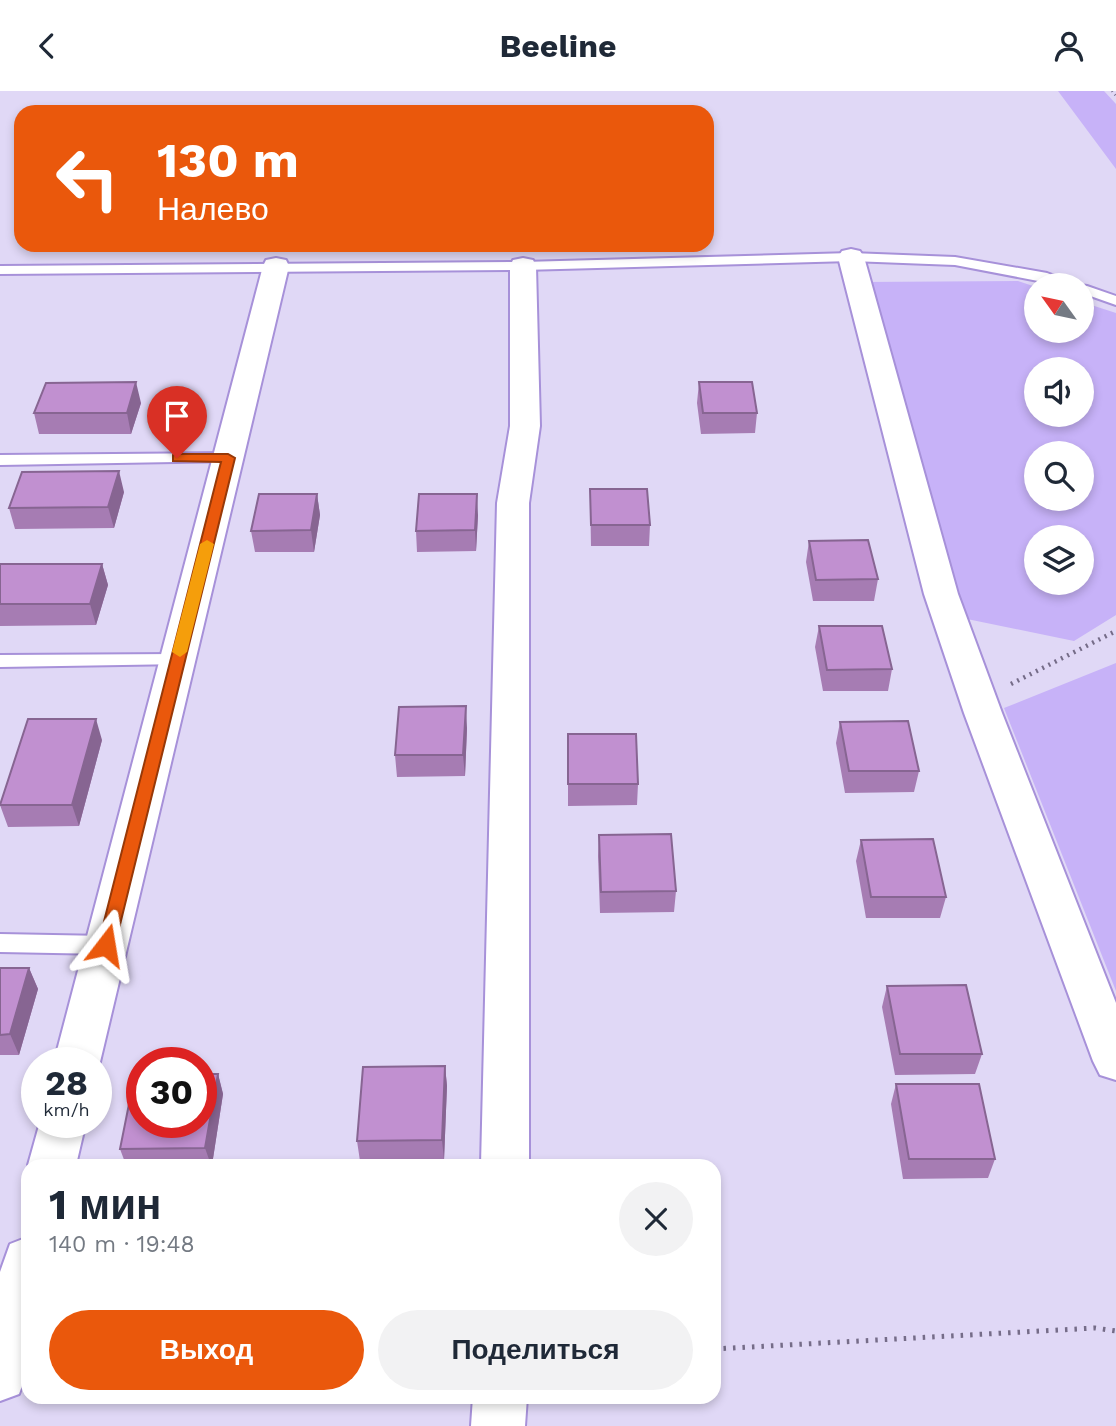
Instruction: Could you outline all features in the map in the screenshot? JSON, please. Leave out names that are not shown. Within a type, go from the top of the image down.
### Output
[{"type":"street","points":[[851,257],[941,594],[1116,1061]]},
{"type":"street","points":[[81,1047],[276,266]]},
{"type":"street","points":[[505,1159],[513,503],[525,426],[523,266]]},
{"type":"street","points":[[53,1159],[58,1138]]},
{"type":"street","points":[[8,1363],[21,1297]]},
{"type":"street","points":[[498,1426],[500,1404]]},
{"type":"lane","points":[[0,269],[523,266],[851,257],[955,261],[1024,273]]},
{"type":"lane","points":[[1094,293],[1116,301]]},
{"type":"lane","points":[[0,460],[228,458]]},
{"type":"lane","points":[[0,661],[178,660]]},
{"type":"lane","points":[[0,943],[106,945]]},
{"type":"path","points":[[1112,91],[1116,96]]},
{"type":"path","points":[[979,701],[1116,631]]},
{"type":"path","points":[[721,1349],[1095,1328],[1116,1331]]},
{"type":"shaded area","points":[[1058,91],[1104,91],[1116,104],[1116,169]]},
{"type":"shaded area","points":[[862,282],[1024,283],[1024,343],[1094,343],[1094,306],[1116,313],[1116,615],[1074,641],[967,619]]},
{"type":"shaded area","points":[[1116,663],[1116,991],[1004,708]]},
{"type":"building","points":[[136,382],[127,413],[34,413],[46,383]]},
{"type":"building","points":[[699,382],[752,382],[757,413],[703,413]]},
{"type":"building","points":[[119,471],[108,507],[9,508],[22,472]]},
{"type":"building","points":[[590,489],[647,489],[650,525],[591,525]]},
{"type":"building","points":[[259,494],[317,494],[311,530],[251,531]]},
{"type":"building","points":[[419,494],[477,494],[475,530],[416,531]]},
{"type":"building","points":[[868,540],[878,579],[816,580],[809,541]]},
{"type":"building","points":[[0,564],[102,564],[90,604],[0,604]]},
{"type":"building","points":[[819,626],[882,626],[892,669],[827,670]]},
{"type":"building","points":[[466,706],[463,755],[395,755],[399,707]]},
{"type":"building","points":[[28,719],[96,719],[72,805],[0,805]]},
{"type":"building","points":[[908,721],[919,771],[849,771],[840,722]]},
{"type":"building","points":[[568,734],[636,734],[638,784],[568,784]]},
{"type":"building","points":[[671,834],[676,891],[601,892],[599,835]]},
{"type":"building","points":[[933,839],[946,897],[871,897],[861,840]]},
{"type":"building","points":[[0,968],[29,968],[10,1034],[0,1035]]},
{"type":"building","points":[[966,985],[982,1054],[900,1054],[887,986]]},
{"type":"building","points":[[445,1066],[442,1140],[357,1141],[363,1067]]},
{"type":"building","points":[[896,1084],[979,1084],[995,1159],[909,1159]]},
{"type":"building","points":[[126,1119],[126,1138],[207,1138],[205,1148],[120,1149]]},
{"type":"slow traffic","points":[[180,652],[207,544]]},
{"type":"route","points":[[106,945],[228,458],[177,458]]}]
